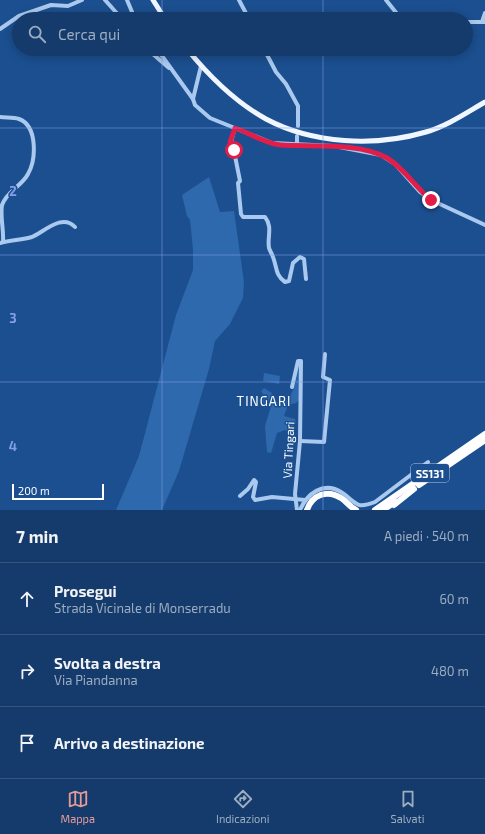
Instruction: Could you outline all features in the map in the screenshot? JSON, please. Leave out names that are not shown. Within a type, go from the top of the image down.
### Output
[{"type":"highway","name":"SS131","points":[[375,510],[485,434]]},
{"type":"highway","name":"SS131","points":[[383,510],[485,440]]},
{"type":"highway","points":[[388,510],[414,489]]},
{"type":"highway","points":[[370,510],[405,490]]},
{"type":"highway","points":[[307,510],[312,500],[319,496],[328,494],[342,498],[356,510]]},
{"type":"highway","points":[[342,498],[347,510]]},
{"type":"main road","points":[[153,0],[161,12]]},
{"type":"main road","points":[[193,56],[230,94],[266,119],[297,131],[327,138],[375,141],[404,138],[439,127],[485,102]]},
{"type":"street","points":[[30,12],[51,4],[68,6],[82,0]]},
{"type":"street","points":[[105,0],[116,12]]},
{"type":"street","points":[[127,0],[132,12]]},
{"type":"street","points":[[239,0],[245,12]]},
{"type":"street","points":[[386,0],[396,12]]},
{"type":"street","points":[[473,22],[484,22],[485,13]]},
{"type":"street","points":[[0,29],[12,21]]},
{"type":"street","points":[[156,56],[173,70]]},
{"type":"street","points":[[162,56],[193,99],[195,105],[210,118],[272,143],[334,146],[381,155],[395,164],[420,192],[431,200],[485,226]]},
{"type":"street","points":[[268,56],[298,106],[298,126]]},
{"type":"street","points":[[193,99],[201,66]]},
{"type":"street","points":[[0,117],[19,119],[28,127],[35,144],[33,160],[28,175],[9,193],[2,205],[1,242],[33,236],[52,224],[69,223],[75,227]]},
{"type":"street","points":[[235,128],[230,144],[233,146],[240,181],[238,184],[243,217],[250,219],[265,217],[269,222],[269,249],[273,257],[277,275],[281,279],[285,282],[289,281],[293,263],[300,257],[304,259],[306,279]]},
{"type":"street","points":[[297,136],[297,144]]},
{"type":"street","points":[[300,442],[323,443],[325,440],[330,380],[323,378],[325,354]]},
{"type":"street","name":"Via Tingari","points":[[292,387],[298,361],[301,361],[300,442],[295,499],[299,510]]},
{"type":"street","points":[[240,496],[254,480],[256,482],[253,497],[255,500],[272,497],[305,500],[314,491],[330,489],[341,492],[351,500],[361,505],[368,505],[375,502],[428,462]]},
{"type":"street","name":"Via Tingari","points":[[299,510],[305,500]]},
{"type":"shaded area","points":[[209,177],[220,212],[234,211],[244,282],[243,298],[230,324],[215,341],[209,369],[179,471],[162,510],[116,510],[139,456],[176,315],[193,270],[190,220],[187,216],[182,195]]},
{"type":"shaded area","points":[[299,367],[299,400],[296,403],[288,405],[284,416],[295,419],[296,423],[293,426],[294,431],[288,432],[285,430],[277,433],[271,453],[267,452],[265,426],[271,406],[269,404],[259,402],[260,399],[265,397],[261,391],[264,388],[272,393],[271,398],[280,404],[285,402],[294,388]]},
{"type":"shaded area","points":[[264,373],[280,376],[279,384],[263,381]]},
{"type":"district","name":"TINGARI","points":[[264,401]]},
{"type":"route","points":[[234,150],[233,146],[230,144],[230,138],[235,128],[272,143],[281,145],[334,146],[368,151],[388,158],[420,192],[431,200]]}]
